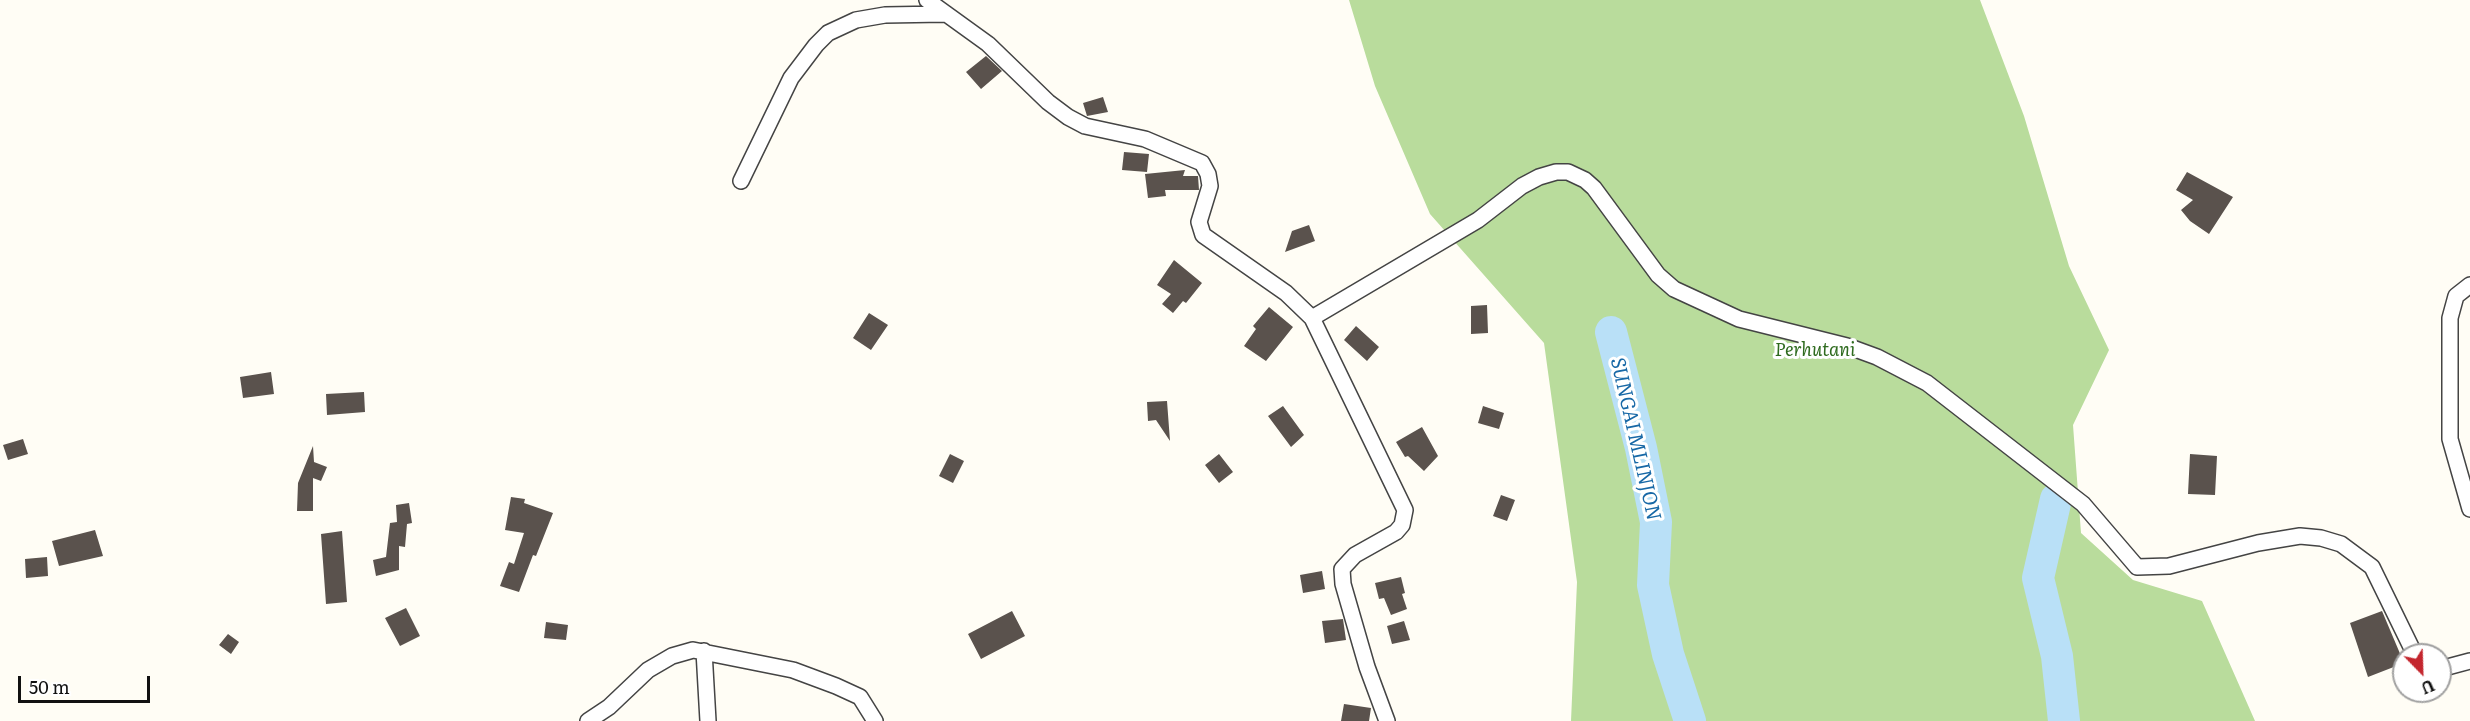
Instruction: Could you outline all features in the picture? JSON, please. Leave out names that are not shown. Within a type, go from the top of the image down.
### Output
[{"type":"street","points":[[927,0],[988,44],[1048,102],[1068,117],[1085,126],[1145,139],[1202,163],[1208,174],[1210,186],[1199,222],[1203,235],[1286,293],[1312,318],[1405,510],[1402,525],[1396,532],[1354,555],[1342,569],[1343,584],[1367,667],[1387,721]]},
{"type":"street","points":[[741,181],[791,78],[828,33],[856,20],[885,15],[944,14]]},
{"type":"street","points":[[1312,318],[1478,220],[1522,186],[1539,177],[1556,172],[1568,172],[1585,180],[1594,188],[1658,275],[1674,288],[1739,320],[1847,346],[1877,357],[1927,382],[2083,504],[2137,567],[2169,566],[2258,543],[2300,536],[2321,538],[2341,544],[2372,567],[2409,643]]},
{"type":"street","points":[[2470,285],[2456,296],[2450,318],[2450,439],[2470,509]]},
{"type":"street","points":[[704,651],[708,721]]},
{"type":"street","points":[[588,721],[609,707],[638,678],[661,662],[684,652],[704,651],[793,670],[852,692],[867,705],[875,721]]},
{"type":"street","points":[[2452,666],[2470,661]]},
{"type":"green space","name":"Perhutani","points":[[1349,0],[1980,0],[2024,116],[2069,266],[2109,350],[2073,425],[2081,533],[2133,580],[2202,601],[2255,721],[1571,721],[1577,582],[1544,343],[1430,214],[1375,86]]},
{"type":"building","points":[[986,56],[1002,71],[981,89],[966,72]]},
{"type":"building","points":[[1103,97],[1108,112],[1087,116],[1083,103]]},
{"type":"building","points":[[1124,152],[1149,154],[1147,172],[1122,170]]},
{"type":"building","points":[[1185,170],[1183,176],[1198,176],[1199,190],[1165,190],[1166,196],[1148,198],[1145,174]]},
{"type":"building","points":[[2187,172],[2233,197],[2209,234],[2190,221],[2181,210],[2193,200],[2176,190]]},
{"type":"building","points":[[1309,225],[1315,241],[1285,252],[1292,231]]},
{"type":"building","points":[[1174,260],[1202,283],[1186,303],[1183,301],[1173,313],[1162,304],[1171,294],[1157,285]]},
{"type":"building","points":[[1487,305],[1488,333],[1471,334],[1471,306]]},
{"type":"building","points":[[1269,307],[1293,327],[1266,361],[1244,346],[1256,329],[1253,326]]},
{"type":"building","points":[[869,313],[888,325],[871,350],[853,338]]},
{"type":"building","points":[[1356,326],[1379,347],[1367,361],[1344,340]]},
{"type":"building","points":[[271,372],[274,394],[243,398],[240,377]]},
{"type":"building","points":[[364,392],[365,412],[327,415],[326,394]]},
{"type":"building","points":[[1167,401],[1170,441],[1156,420],[1148,421],[1147,402]]},
{"type":"building","points":[[1283,406],[1304,435],[1291,447],[1268,416]]},
{"type":"building","points":[[1483,406],[1504,413],[1499,429],[1478,423]]},
{"type":"building","points":[[1422,427],[1438,456],[1424,471],[1408,456],[1405,457],[1396,442]]},
{"type":"building","points":[[23,439],[28,454],[8,460],[3,445]]},
{"type":"building","points":[[313,446],[314,462],[327,467],[321,481],[313,478],[313,511],[297,511],[298,483]]},
{"type":"building","points":[[950,454],[964,461],[953,483],[939,476]]},
{"type":"building","points":[[1219,454],[1233,472],[1219,483],[1205,465]]},
{"type":"building","points":[[2190,454],[2217,456],[2215,495],[2188,494]]},
{"type":"building","points":[[1501,495],[1515,500],[1507,521],[1493,516]]},
{"type":"building","points":[[511,497],[525,499],[524,503],[553,513],[519,592],[500,586],[509,562],[514,564],[524,533],[505,530]]},
{"type":"building","points":[[409,503],[412,523],[407,524],[405,547],[399,546],[399,570],[376,576],[373,560],[386,557],[390,523],[397,522],[396,505]]},
{"type":"building","points":[[95,530],[103,556],[59,566],[52,541]]},
{"type":"building","points":[[342,531],[347,602],[326,604],[321,534]]},
{"type":"building","points":[[47,557],[48,576],[26,578],[25,559]]},
{"type":"building","points":[[1322,571],[1325,589],[1303,593],[1300,575]]},
{"type":"building","points":[[1401,577],[1405,593],[1402,594],[1407,609],[1391,615],[1384,598],[1379,599],[1375,583]]},
{"type":"building","points":[[406,608],[420,636],[400,646],[385,618]]},
{"type":"building","points":[[1012,611],[1025,636],[981,659],[968,634]]},
{"type":"building","points":[[2382,611],[2396,643],[2392,643],[2392,668],[2368,677],[2350,623]]},
{"type":"building","points":[[1343,619],[1346,640],[1325,643],[1322,621]]},
{"type":"building","points":[[1404,621],[1410,640],[1392,644],[1387,626]]},
{"type":"building","points":[[546,622],[568,625],[566,640],[544,638]]},
{"type":"building","points":[[228,634],[239,642],[231,654],[219,645]]},
{"type":"building","points":[[1344,704],[1371,708],[1369,721],[1341,721]]},
{"type":"waterway","name":"SUNGAI MLINJON","points":[[1611,332],[1641,448],[1656,522],[1653,585],[1668,654],[1690,721]]},
{"type":"waterway","name":"SUNGAI MLINJON","points":[[2056,499],[2038,578],[2057,656],[2064,721]]}]
